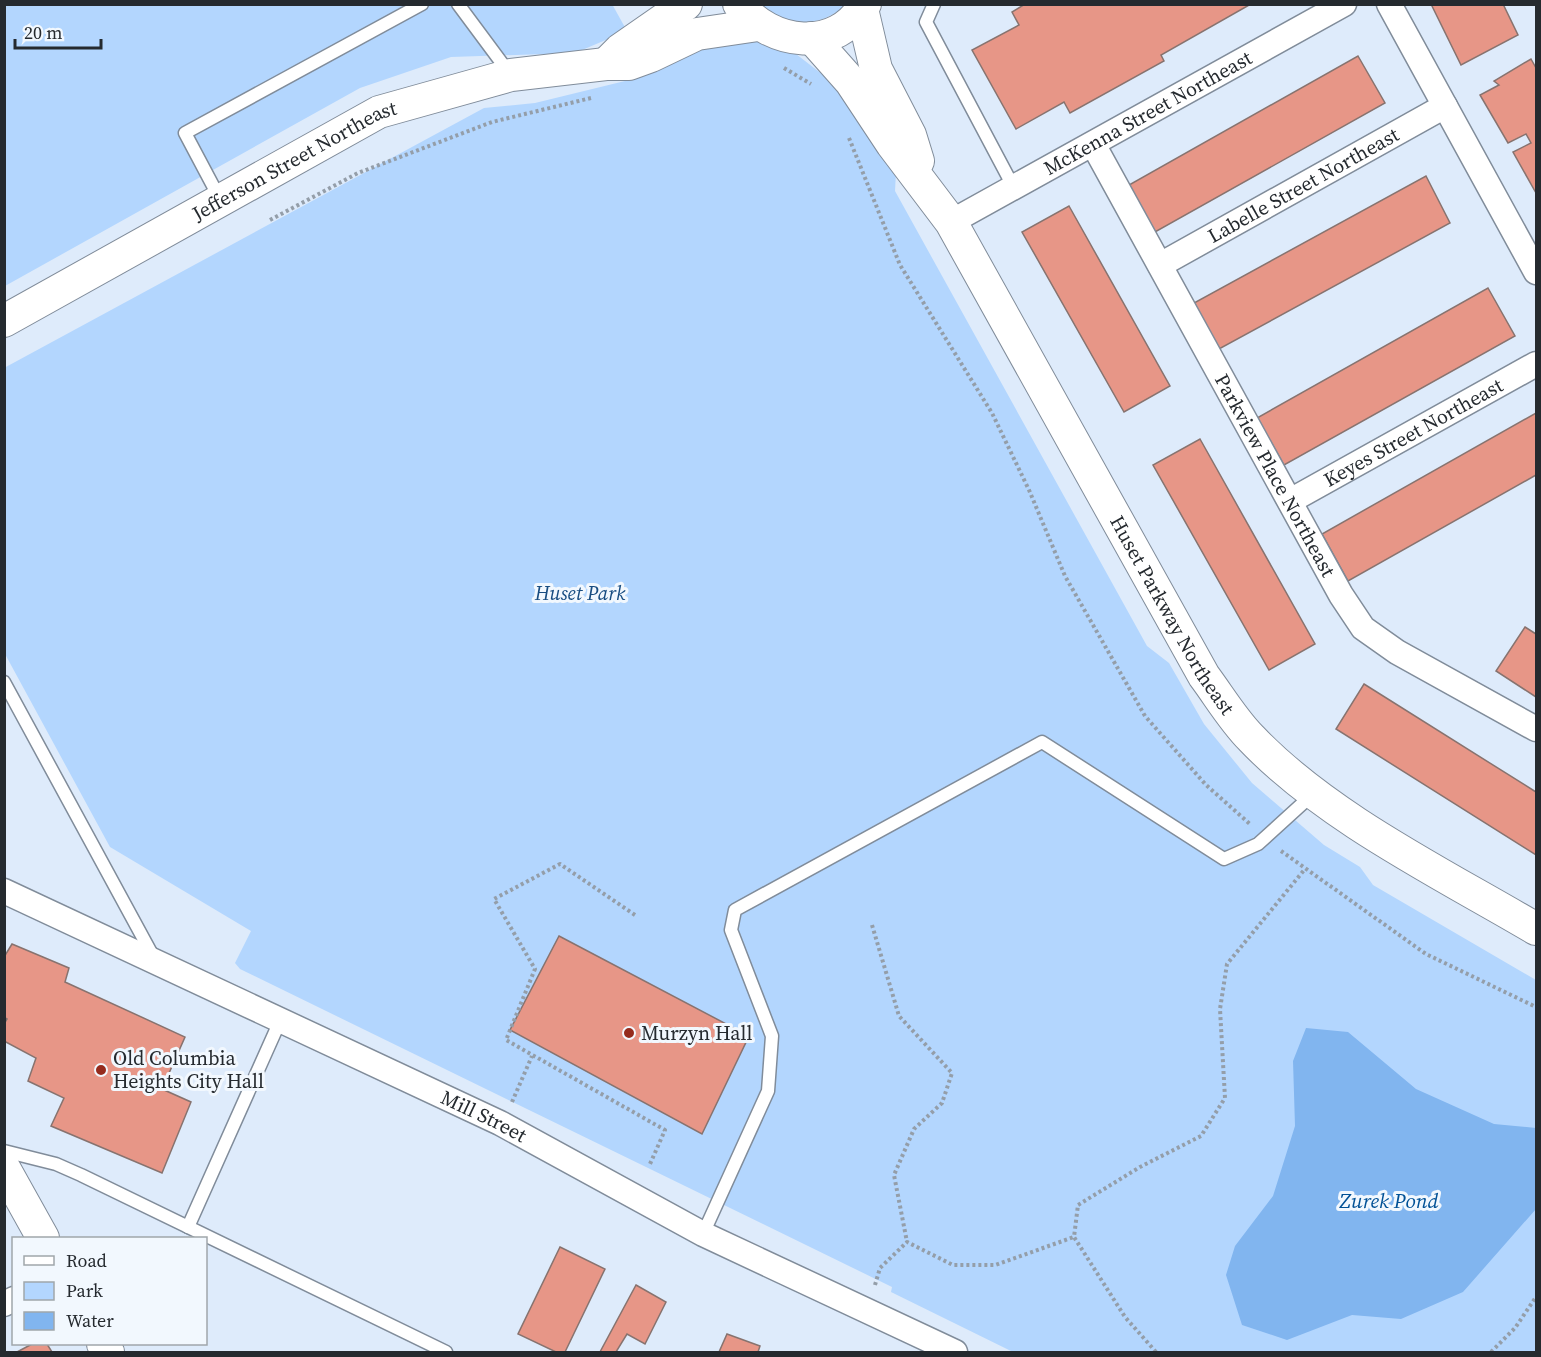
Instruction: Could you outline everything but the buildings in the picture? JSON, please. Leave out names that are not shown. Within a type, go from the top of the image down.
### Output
[{"type":"street","points":[[606,64],[620,50],[686,4]]},
{"type":"street","name":"McKenna Street Northeast","points":[[951,222],[1344,4]]},
{"type":"street","points":[[1389,4],[1536,272]]},
{"type":"street","points":[[749,15],[775,34],[793,38],[812,38],[831,33],[848,23],[863,7]]},
{"type":"street","name":"Huset Parkway Northeast","points":[[863,7],[876,69],[910,135],[928,190]]},
{"type":"street","name":"Jefferson Street Northeast","points":[[4,321],[379,112],[511,75],[606,64],[629,64],[697,34],[749,15]]},
{"type":"street","name":"Huset Parkway Northeast","points":[[812,38],[851,82],[892,144],[951,222],[1204,676],[1250,738],[1314,793],[1378,835],[1536,928]]},
{"type":"street","name":"Labelle Street Northeast","points":[[1160,265],[1445,106]]},
{"type":"street","name":"Parkview Place Northeast","points":[[1093,144],[1341,595],[1363,628],[1397,652],[1536,729]]},
{"type":"street","name":"Keyes Street Northeast","points":[[1290,501],[1536,364]]},
{"type":"street","name":"Mill Street","points":[[4,891],[500,1123],[703,1234],[955,1353]]},
{"type":"street","points":[[4,1168],[42,1237]]},
{"type":"lane","points":[[220,199],[184,133],[422,4]]},
{"type":"lane","points":[[458,4],[511,75]]},
{"type":"lane","points":[[934,4],[926,22],[1014,188]]},
{"type":"lane","points":[[4,682],[158,964]]},
{"type":"lane","points":[[703,1234],[768,1091],[772,1036],[731,930],[735,910],[1042,742],[1224,859],[1258,844],[1314,793]]},
{"type":"lane","points":[[188,1227],[280,1022]]},
{"type":"lane","points":[[4,1151],[56,1164],[446,1353]]},
{"type":"path","points":[[781,67],[818,90]]},
{"type":"path","points":[[270,220],[357,173],[469,130],[492,122],[595,97]]},
{"type":"path","points":[[848,134],[900,265],[992,413],[1029,490],[1065,576],[1145,716],[1206,785],[1245,820]]},
{"type":"path","points":[[1290,860],[1426,954],[1536,1007]]},
{"type":"path","points":[[635,915],[560,864],[494,899],[535,969],[506,1040],[665,1130],[650,1164]]},
{"type":"path","points":[[1156,1353],[1125,1317],[1074,1236],[1078,1205],[1140,1167],[1201,1136],[1225,1098],[1220,1009],[1227,964],[1305,869]]},
{"type":"path","points":[[872,925],[899,1016],[952,1073],[942,1103],[914,1129],[894,1175],[907,1242]]},
{"type":"path","points":[[500,1123],[532,1056]]},
{"type":"path","points":[[907,1242],[953,1264],[995,1265],[1074,1236]]},
{"type":"path","points":[[870,1314],[880,1268],[907,1242]]},
{"type":"path","points":[[1491,1353],[1515,1328],[1536,1297]]},
{"type":"green space","points":[[612,4],[627,31],[575,53],[451,57],[360,88],[5,286],[4,5]]},
{"type":"green space","points":[[759,5],[845,5],[839,11],[823,19],[796,22],[779,18]]},
{"type":"green space","name":"Huset Park","points":[[759,36],[796,54],[831,81],[896,172],[895,191],[1147,646],[1169,663],[1204,724],[1252,783],[1324,845],[1360,867],[1373,885],[1536,980],[1536,1352],[1013,1352],[891,1292],[892,1287],[240,969],[235,963],[251,931],[110,847],[5,654],[4,368],[484,108],[535,103],[625,81],[709,41]]},
{"type":"water","name":"Zurek Pond","points":[[1306,1028],[1348,1032],[1416,1089],[1494,1124],[1536,1128],[1536,1209],[1463,1292],[1401,1319],[1352,1315],[1287,1340],[1242,1325],[1226,1275],[1235,1246],[1273,1196],[1295,1126],[1293,1061]]},
{"type":"place","name":"Murzyn Hall","points":[[629,1033]]},
{"type":"place","name":"Old Columbia Heights City Hall","points":[[101,1070]]}]
